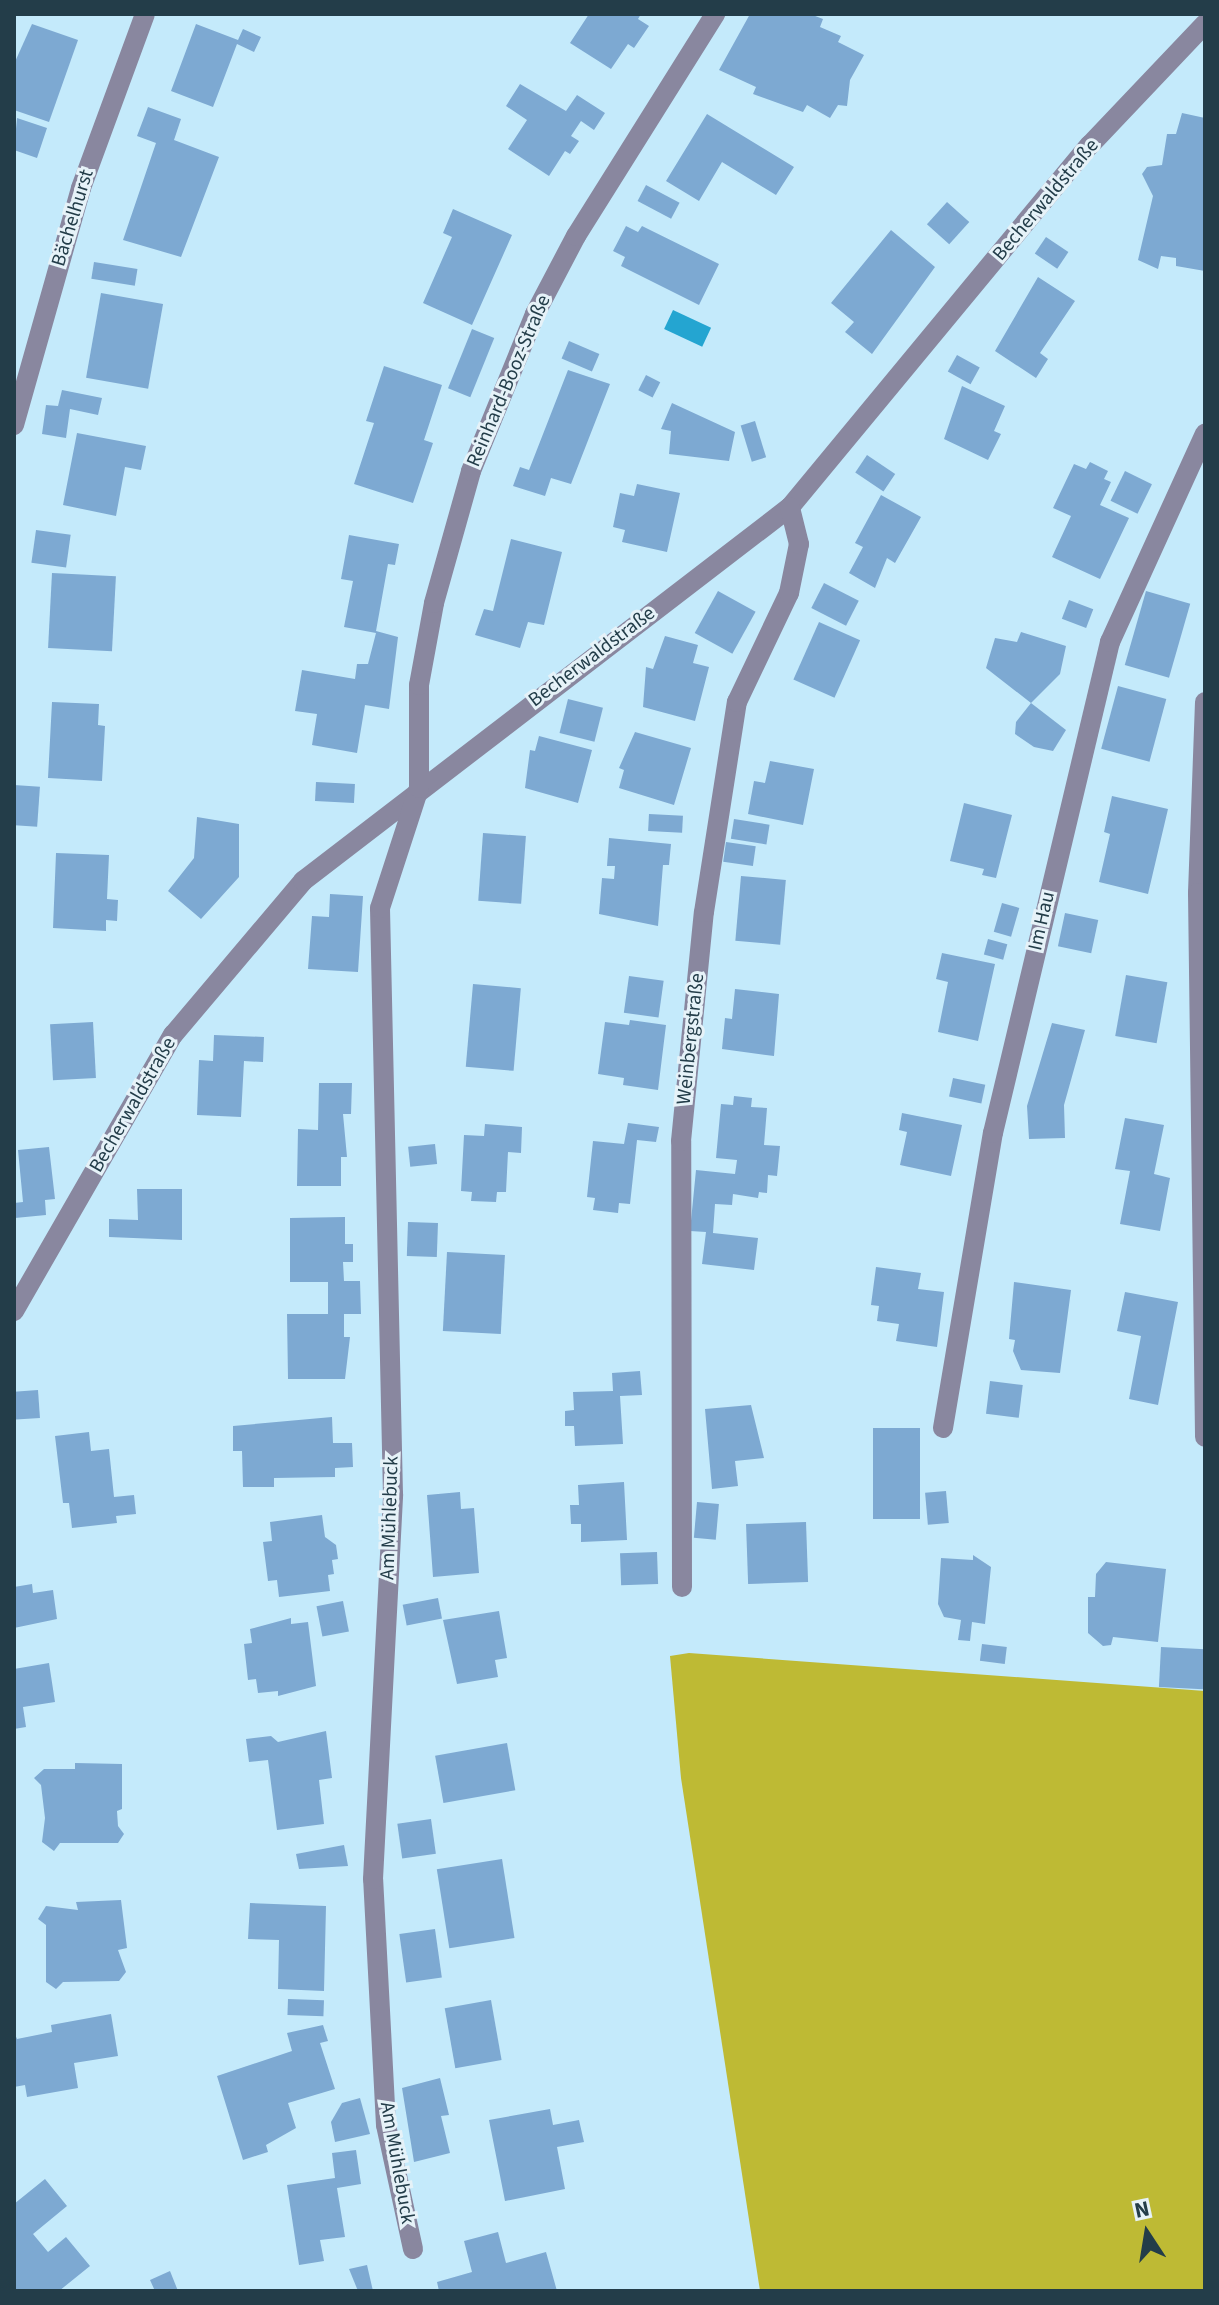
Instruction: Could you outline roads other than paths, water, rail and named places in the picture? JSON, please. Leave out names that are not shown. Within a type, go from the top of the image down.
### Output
[{"type":"street","name":"Bächelhurst","points":[[14,425],[81,188],[145,14]]},
{"type":"street","name":"Reinhard-Booz-Straße","points":[[419,788],[419,685],[434,603],[471,471],[535,314],[576,236],[715,14]]},
{"type":"street","name":"Becherwaldstraße","points":[[15,1304],[173,1035],[303,881],[419,788],[790,507],[1090,145],[1205,24]]},
{"type":"street","name":"Im Hau","points":[[943,1428],[993,1133],[1110,642],[1205,434]]},
{"type":"street","name":"Weinbergstraße","points":[[682,1587],[681,1141],[698,973],[737,702],[789,593],[799,544],[790,507]]},
{"type":"street","points":[[1205,702],[1198,893],[1205,1437]]},
{"type":"street","name":"Am Mühlebuck","points":[[413,2249],[386,2125],[373,1879],[393,1495],[380,908],[419,788]]},
{"type":"water","points":[[673,310],[711,328],[702,347],[664,329]]}]
